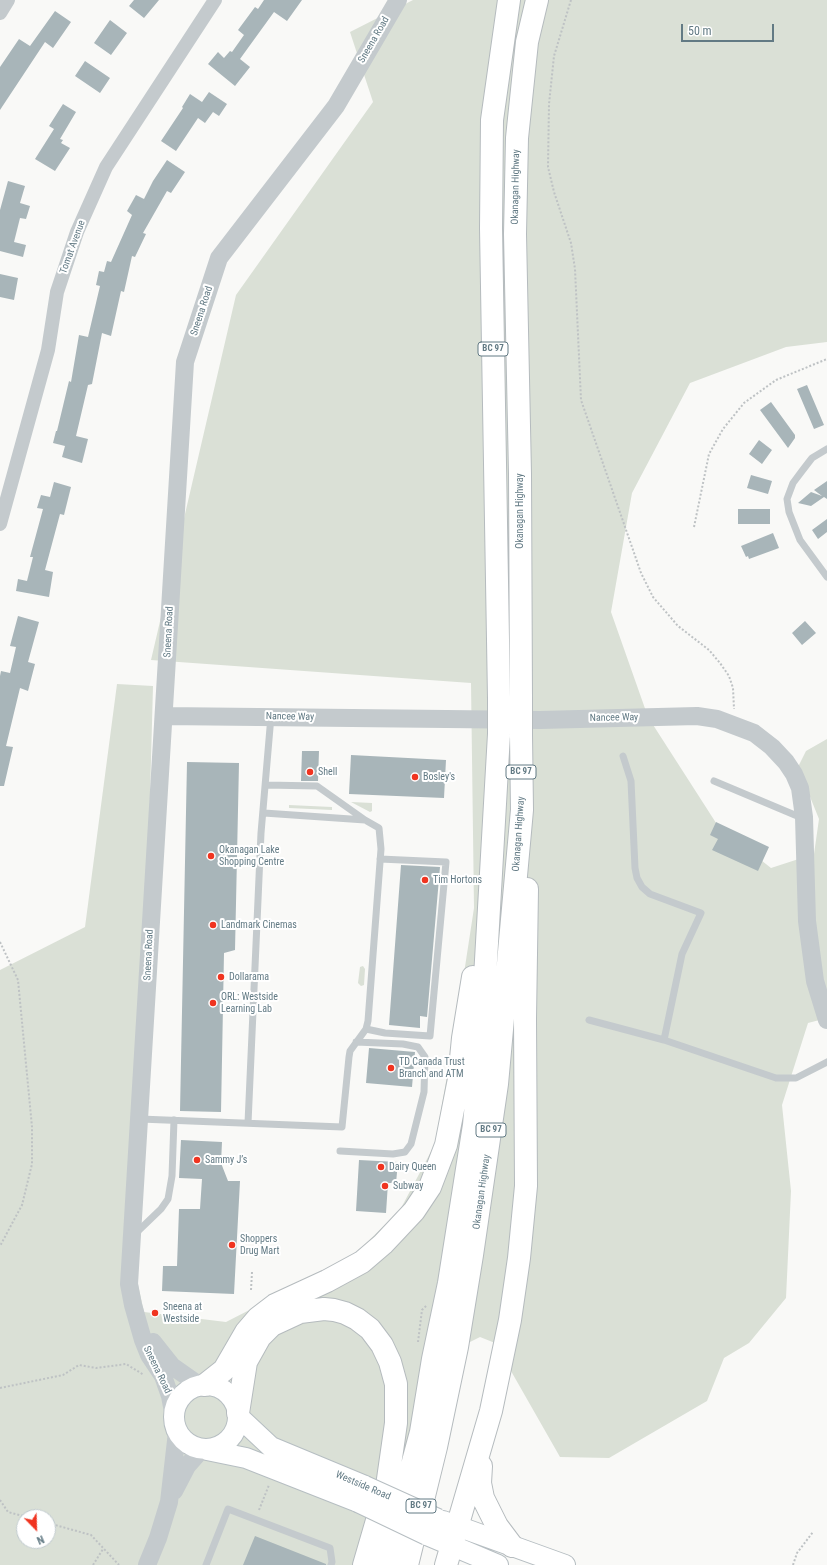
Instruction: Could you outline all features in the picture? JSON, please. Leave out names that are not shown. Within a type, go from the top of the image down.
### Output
[{"type":"highway","name":"Okanagan Highway","points":[[385,1565],[421,1432],[460,1216],[474,1125],[481,1047],[499,700],[491,228],[492,120],[509,0]]},
{"type":"highway","name":"Okanagan Highway","points":[[407,1565],[441,1424],[457,1347],[474,1248],[498,1084],[522,810],[520,474],[515,234],[516,138],[527,42],[537,0]]},
{"type":"highway","points":[[444,1538],[481,1447],[493,1404],[510,1320],[519,1258],[526,1186],[525,1019],[528,905],[522,810]]},
{"type":"highway","points":[[202,1385],[224,1370],[239,1343],[258,1318],[275,1305],[327,1281],[362,1262],[383,1244],[414,1211],[430,1187],[446,1145],[459,1079],[463,1038],[472,982],[487,919]]},
{"type":"highway","points":[[238,1415],[246,1362],[260,1337],[272,1325],[300,1312],[313,1309],[334,1310],[357,1319],[370,1329],[382,1345],[390,1362],[396,1384],[397,1410],[387,1486],[364,1565]]},
{"type":"highway","points":[[481,1447],[480,1483],[483,1498],[497,1526],[512,1546]]},
{"type":"main road","points":[[202,1385],[215,1386],[224,1390],[232,1397],[238,1415],[237,1427],[225,1444],[215,1448],[203,1450],[187,1444],[175,1425],[175,1406],[181,1397],[189,1389],[202,1385]]},
{"type":"main road","name":"Westside Road","points":[[238,1415],[271,1447],[498,1565]]},
{"type":"main road","name":"Westside Road","points":[[203,1450],[246,1458],[361,1494]]},
{"type":"main road","name":"Westside Road","points":[[444,1538],[512,1546],[565,1565]]},
{"type":"street","points":[[0,13],[8,0]]},
{"type":"street","name":"Tomat Avenue","points":[[0,524],[4,487],[48,350],[57,292],[77,232],[106,167],[215,0]]},
{"type":"street","name":"Sneena Road","points":[[169,1502],[175,1425],[170,1396],[163,1376],[149,1355],[138,1324],[129,1284],[185,362],[219,258],[336,106],[398,0]]},
{"type":"street","name":"Nancee Way","points":[[164,716],[540,720],[697,716],[717,719],[734,724],[754,733],[772,747],[786,762],[794,774],[800,788],[804,819],[807,922],[815,981],[827,1020]]},
{"type":"street","name":"Sneena Road","points":[[138,1324],[172,1366],[202,1385]]},
{"type":"street","name":"Sneena Road","points":[[147,1565],[158,1538],[169,1502],[187,1466],[203,1450]]},
{"type":"lane","points":[[827,449],[812,458],[793,483],[787,499],[789,512],[800,540],[827,578]]},
{"type":"lane","points":[[248,1123],[261,833],[264,813],[271,716]]},
{"type":"lane","points":[[623,756],[631,781],[635,868],[642,887],[650,894],[701,913],[682,954],[664,1040]]},
{"type":"lane","points":[[714,782],[804,819]]},
{"type":"lane","points":[[139,1119],[342,1127],[349,1057],[356,1042],[366,1029],[368,1021],[380,859],[379,828],[365,820],[317,786],[266,785]]},
{"type":"lane","points":[[264,813],[365,820]]},
{"type":"lane","points":[[366,1029],[395,1034],[430,1036],[446,862],[380,859]]},
{"type":"lane","points":[[589,1020],[664,1040],[776,1078],[796,1078],[827,1062]]},
{"type":"lane","points":[[340,1151],[393,1154],[405,1152],[412,1144],[424,1092],[425,1057],[418,1047],[403,1044],[356,1042]]},
{"type":"lane","points":[[131,1239],[161,1209],[168,1199],[172,1176],[174,1120]]},
{"type":"lane","points":[[206,1565],[228,1508],[330,1548],[331,1565]]},
{"type":"path","points":[[571,0],[554,56],[549,104],[548,167],[554,192],[571,244],[575,269],[581,400],[641,574],[653,597],[678,626],[709,650],[729,676],[733,688],[734,724]]},
{"type":"path","points":[[694,527],[710,454],[724,429],[744,403],[776,380],[827,359]]},
{"type":"path","points":[[0,942],[18,980],[32,1134],[32,1164],[22,1205],[0,1246]]},
{"type":"path","points":[[250,1290],[252,1272]]},
{"type":"path","points":[[0,1388],[64,1375],[79,1365],[96,1368],[126,1364],[145,1376]]},
{"type":"path","points":[[256,1519],[269,1485]]},
{"type":"path","points":[[0,1500],[8,1512],[16,1514]]},
{"type":"path","points":[[56,1525],[91,1535],[119,1565]]},
{"type":"path","points":[[793,1565],[797,1553],[813,1532]]},
{"type":"path","points":[[93,1565],[103,1549]]},
{"type":"shaded area","points":[[413,0],[827,0],[827,342],[786,347],[690,383],[632,493],[611,612],[648,717],[718,826],[771,868],[814,854],[819,819],[798,767],[806,751],[827,739],[827,1018],[808,1023],[782,1105],[791,1191],[786,1298],[749,1343],[724,1358],[707,1401],[609,1458],[560,1457],[495,1343],[480,1337],[462,1346],[376,1565],[0,1565],[0,970],[85,927],[117,684],[153,686],[137,1280],[144,1312],[226,1322],[351,1258],[400,1210],[435,1144],[457,1019],[474,908],[471,683],[151,660],[236,295],[373,102],[350,32]]},
{"type":"shaded area","points":[[351,802],[372,803],[372,811],[370,812]]},
{"type":"shaded area","points":[[289,805],[332,807],[332,810],[289,808]]},
{"type":"shaded area","points":[[363,966],[365,969],[364,985],[361,986],[358,983],[360,967]]},
{"type":"building","points":[[134,0],[159,0],[144,18],[129,6]]},
{"type":"building","points":[[264,0],[302,0],[287,21],[274,12],[240,59],[250,67],[235,86],[208,64],[218,52],[224,58],[230,51],[232,52],[244,35],[238,30],[255,7],[258,9]]},
{"type":"building","points":[[55,11],[71,22],[53,48],[45,42],[0,110],[0,67],[19,39],[30,46]]},
{"type":"building","points":[[110,20],[127,33],[111,55],[94,43]]},
{"type":"building","points":[[85,61],[110,78],[100,93],[75,76]]},
{"type":"building","points":[[209,92],[227,104],[219,116],[213,112],[205,123],[198,118],[176,151],[161,141],[183,108],[182,107],[190,94],[202,102]]},
{"type":"building","points":[[63,104],[76,112],[60,139],[63,140],[61,143],[70,148],[55,171],[35,159],[54,129],[49,126]]},
{"type":"building","points":[[167,160],[185,172],[171,193],[167,191],[143,233],[146,234],[135,257],[132,256],[124,292],[121,291],[111,336],[102,333],[92,384],[88,385],[76,436],[88,439],[82,463],[62,457],[65,446],[53,443],[69,381],[71,382],[79,335],[88,337],[100,286],[96,285],[99,271],[104,272],[107,261],[111,262],[132,215],[127,211],[136,195],[144,199],[153,181]]},
{"type":"building","points":[[8,181],[25,186],[20,203],[30,206],[26,219],[20,218],[14,242],[26,245],[23,257],[0,251],[0,210]]},
{"type":"building","points":[[0,274],[18,278],[14,300],[0,297]]},
{"type":"building","points":[[807,385],[824,425],[814,429],[797,389]]},
{"type":"building","points":[[771,402],[795,435],[795,438],[788,448],[760,410]]},
{"type":"building","points":[[759,440],[772,450],[762,464],[749,454]]},
{"type":"building","points":[[751,475],[772,481],[768,494],[747,488]]},
{"type":"building","points":[[827,481],[827,499],[824,497],[811,506],[798,503],[811,492],[822,496],[814,490]]},
{"type":"building","points":[[54,482],[71,487],[64,515],[60,514],[45,570],[53,572],[49,597],[16,591],[18,579],[27,581],[33,557],[30,557],[43,509],[37,508],[41,495],[50,497]]},
{"type":"building","points":[[738,509],[770,509],[770,524],[738,524]]},
{"type":"building","points":[[827,519],[827,532],[818,539],[812,530]]},
{"type":"building","points":[[773,533],[779,548],[749,559],[748,556],[746,557],[741,546]]},
{"type":"building","points":[[18,616],[39,622],[28,662],[35,664],[28,691],[20,688],[6,746],[13,747],[4,786],[0,786],[0,676],[1,671],[10,673],[16,647],[10,646]]},
{"type":"building","points":[[805,621],[816,633],[802,645],[792,633]]},
{"type":"building","name":"Shell","points":[[302,751],[319,751],[318,781],[301,781]]},
{"type":"building","points":[[351,755],[446,760],[444,798],[349,794]]},
{"type":"building","name":"Okanagan Lake Shopping Centre","points":[[187,762],[239,763],[235,950],[224,953],[221,1112],[180,1111]]},
{"type":"building","points":[[716,822],[769,847],[758,871],[712,850],[718,839],[710,835]]},
{"type":"building","points":[[401,865],[440,867],[427,1017],[420,1016],[420,1028],[389,1025]]},
{"type":"building","name":"TD Canada Trust Branch and ATM","points":[[369,1048],[415,1052],[412,1087],[366,1083]]},
{"type":"building","points":[[181,1140],[222,1142],[221,1163],[228,1181],[240,1181],[234,1294],[162,1291],[163,1266],[177,1266],[179,1209],[200,1209],[202,1179],[179,1178]]},
{"type":"building","points":[[359,1160],[398,1162],[396,1183],[388,1183],[386,1213],[356,1211]]},
{"type":"building","points":[[255,1536],[326,1564],[326,1565],[243,1565]]},
{"type":"place","name":"Shell","points":[[310,772]]},
{"type":"place","name":"Bosley's","points":[[415,777]]},
{"type":"place","name":"Okanagan Lake Shopping Centre","points":[[211,856]]},
{"type":"place","name":"Tim Hortons","points":[[425,880]]},
{"type":"place","name":"Landmark Cinemas","points":[[213,925]]},
{"type":"place","name":"Dollarama","points":[[221,977]]},
{"type":"place","name":"ORL: Westside Learning Lab","points":[[213,1003]]},
{"type":"place","name":"TD Canada Trust Branch and ATM","points":[[391,1068]]},
{"type":"place","name":"Sammy J’s","points":[[197,1160]]},
{"type":"place","name":"Dairy Queen","points":[[381,1167]]},
{"type":"place","name":"Subway","points":[[385,1186]]},
{"type":"place","name":"Shoppers Drug Mart","points":[[232,1245]]},
{"type":"place","name":"Sneena at Westside","points":[[155,1313]]}]
